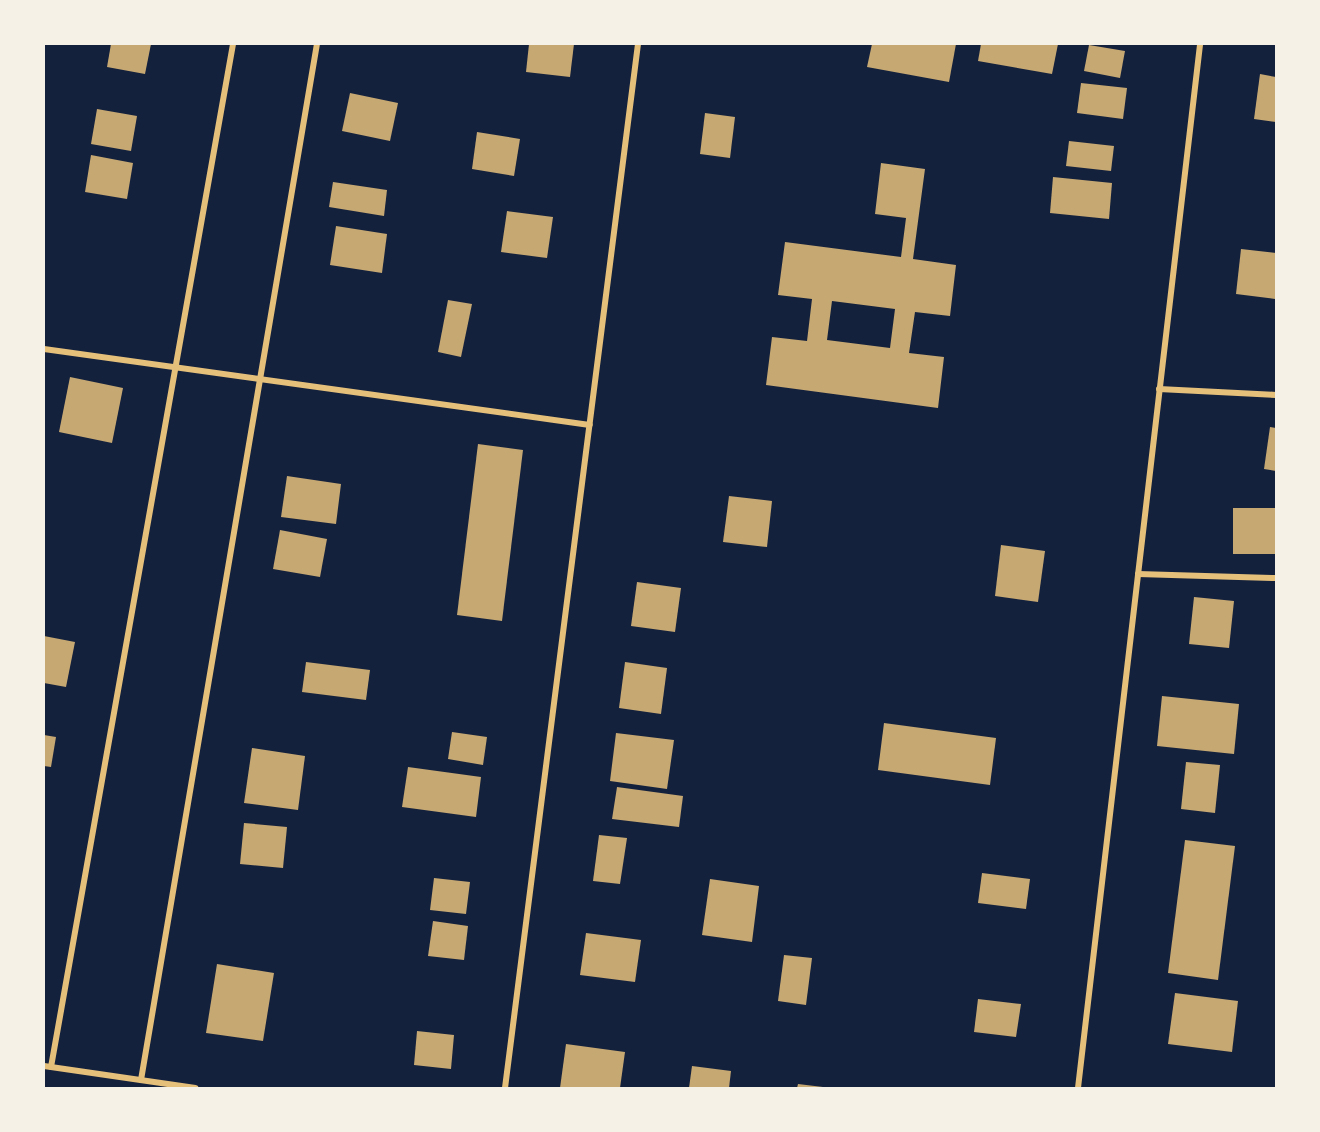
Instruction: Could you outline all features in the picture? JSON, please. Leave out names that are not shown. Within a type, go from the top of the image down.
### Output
[{"type":"street","points":[[51,1067],[116,720],[174,367],[233,44]]},
{"type":"street","points":[[141,1080],[317,44]]},
{"type":"street","points":[[505,1089],[638,44]]},
{"type":"street","points":[[1078,1089],[1200,44]]},
{"type":"street","points":[[44,349],[590,425]]},
{"type":"street","points":[[1160,389],[1276,394]]},
{"type":"street","points":[[1138,574],[1276,578]]},
{"type":"street","points":[[44,1066],[195,1089]]},
{"type":"building","points":[[111,44],[151,44],[145,74],[107,67]]},
{"type":"building","points":[[529,44],[574,44],[570,77],[526,72]]},
{"type":"building","points":[[872,44],[956,44],[949,82],[867,67]]},
{"type":"building","points":[[981,44],[1058,44],[1052,74],[978,61]]},
{"type":"building","points":[[1089,45],[1125,51],[1120,78],[1084,71]]},
{"type":"building","points":[[1260,74],[1276,77],[1276,122],[1254,119]]},
{"type":"building","points":[[1081,83],[1127,88],[1123,119],[1077,113]]},
{"type":"building","points":[[350,93],[398,103],[390,141],[342,131]]},
{"type":"building","points":[[97,109],[137,116],[131,151],[91,144]]},
{"type":"building","points":[[705,113],[735,117],[730,158],[700,154]]},
{"type":"building","points":[[477,132],[520,139],[514,176],[472,169]]},
{"type":"building","points":[[1069,141],[1114,146],[1111,171],[1066,166]]},
{"type":"building","points":[[91,155],[133,163],[127,199],[85,192]]},
{"type":"building","points":[[881,163],[925,169],[913,259],[956,265],[950,316],[915,312],[909,353],[944,357],[938,408],[766,385],[772,337],[807,341],[812,299],[778,295],[785,242],[901,257],[906,218],[875,214]],"holes":[[[832,301],[895,309],[890,348],[827,340]]]},
{"type":"building","points":[[1053,177],[1112,183],[1109,219],[1050,213]]},
{"type":"building","points":[[333,182],[387,190],[384,216],[329,207]]},
{"type":"building","points":[[507,211],[553,217],[547,258],[501,252]]},
{"type":"building","points":[[336,226],[387,234],[382,273],[330,265]]},
{"type":"building","points":[[1241,249],[1276,253],[1275,299],[1236,294]]},
{"type":"building","points":[[448,300],[472,304],[461,357],[438,352]]},
{"type":"building","points":[[70,377],[123,388],[112,443],[59,432]]},
{"type":"building","points":[[1270,427],[1276,428],[1276,471],[1264,469]]},
{"type":"building","points":[[478,444],[523,450],[502,621],[457,615]]},
{"type":"building","points":[[287,476],[341,484],[336,524],[281,517]]},
{"type":"building","points":[[729,496],[772,501],[767,547],[723,542]]},
{"type":"building","points":[[1233,508],[1276,508],[1276,554],[1233,554]]},
{"type":"building","points":[[280,530],[327,539],[320,577],[273,569]]},
{"type":"building","points":[[1001,545],[1045,551],[1038,602],[995,596]]},
{"type":"building","points":[[637,582],[681,588],[675,632],[631,626]]},
{"type":"building","points":[[1194,597],[1234,601],[1229,648],[1189,644]]},
{"type":"building","points":[[44,636],[75,642],[66,687],[44,683]]},
{"type":"building","points":[[306,662],[370,670],[366,700],[302,692]]},
{"type":"building","points":[[625,662],[667,668],[661,714],[619,708]]},
{"type":"building","points":[[1162,696],[1239,704],[1234,754],[1157,746]]},
{"type":"building","points":[[884,723],[996,738],[990,785],[878,770]]},
{"type":"building","points":[[452,732],[487,737],[483,765],[448,759]]},
{"type":"building","points":[[616,733],[674,740],[667,789],[610,781]]},
{"type":"building","points":[[44,735],[56,737],[51,767],[44,766]]},
{"type":"building","points":[[252,748],[305,756],[298,810],[244,803]]},
{"type":"building","points":[[1186,762],[1220,765],[1215,813],[1181,809]]},
{"type":"building","points":[[408,767],[481,777],[476,817],[402,807]]},
{"type":"building","points":[[617,787],[683,796],[679,827],[612,819]]},
{"type":"building","points":[[244,823],[287,827],[283,868],[240,864]]},
{"type":"building","points":[[599,835],[627,838],[620,884],[593,881]]},
{"type":"building","points":[[1185,840],[1235,846],[1218,980],[1168,973]]},
{"type":"building","points":[[982,873],[1030,879],[1026,909],[978,903]]},
{"type":"building","points":[[434,878],[470,882],[466,914],[430,910]]},
{"type":"building","points":[[710,879],[759,886],[752,942],[702,935]]},
{"type":"building","points":[[433,921],[468,926],[464,960],[428,956]]},
{"type":"building","points":[[586,933],[641,940],[635,982],[580,975]]},
{"type":"building","points":[[784,955],[812,958],[806,1005],[778,1001]]},
{"type":"building","points":[[217,964],[274,973],[263,1041],[206,1033]]},
{"type":"building","points":[[1175,993],[1238,1001],[1232,1052],[1168,1044]]},
{"type":"building","points":[[978,999],[1021,1004],[1016,1037],[974,1032]]},
{"type":"building","points":[[417,1031],[454,1035],[451,1069],[414,1065]]},
{"type":"building","points":[[566,1044],[625,1052],[620,1088],[560,1088]]},
{"type":"building","points":[[692,1066],[731,1071],[729,1088],[689,1088]]},
{"type":"building","points":[[798,1084],[823,1087],[797,1088]]}]
